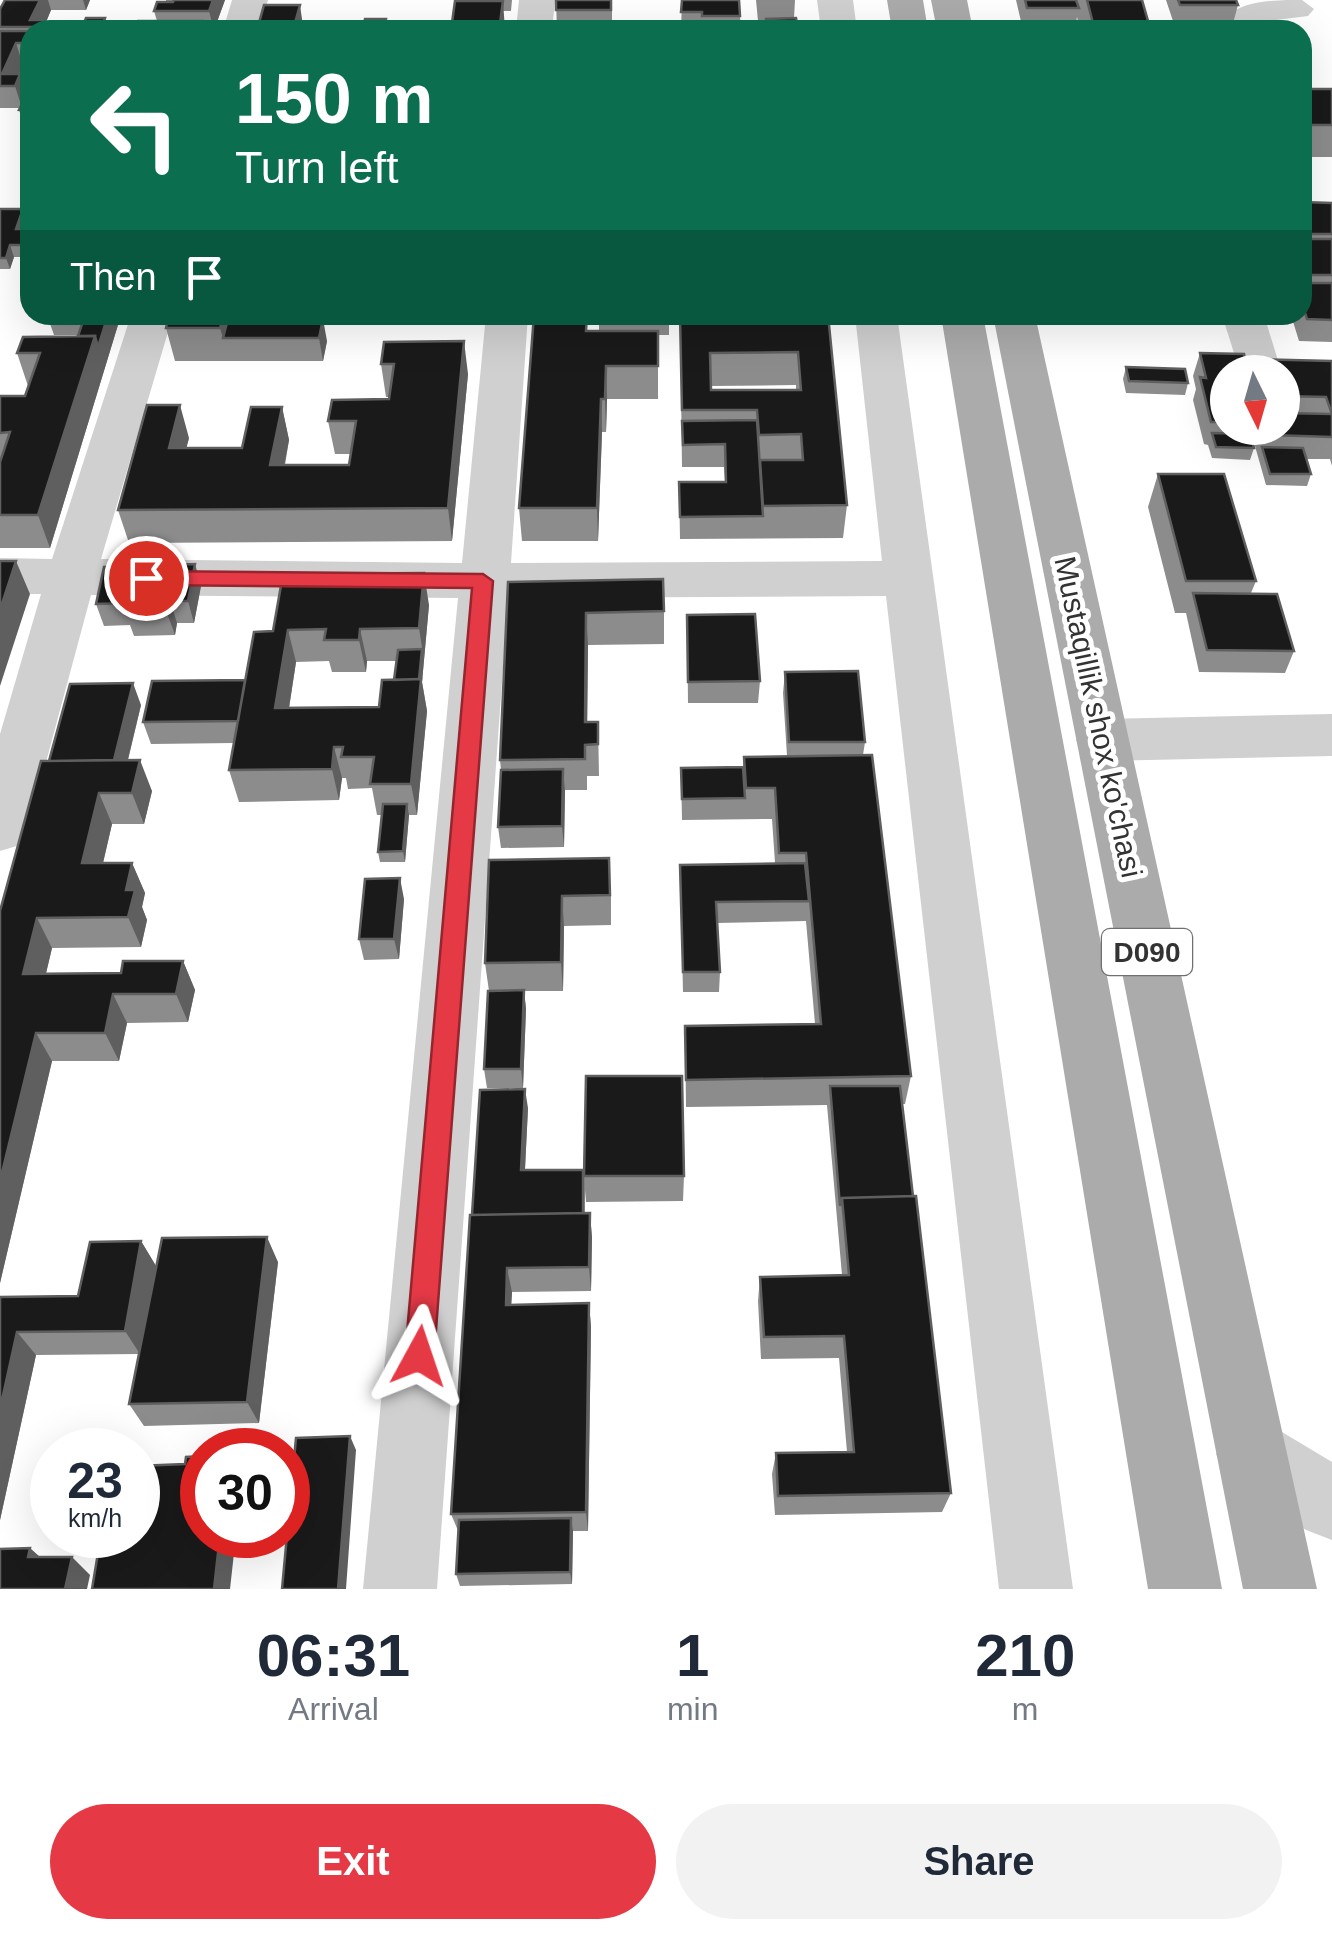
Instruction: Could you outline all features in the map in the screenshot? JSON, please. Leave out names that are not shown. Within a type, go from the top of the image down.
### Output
[{"type":"main road","name":"Mustaqillik shox ko'chasi","points":[[966,325],[1013,439],[1103,740],[1280,1589]]},
{"type":"main road","name":"Mustaqillik shox ko'chasi","points":[[1014,325],[1013,439],[1185,1589]]},
{"type":"street","points":[[1242,20],[1247,14],[1296,9]]},
{"type":"street","points":[[0,830],[71,577],[149,325]]},
{"type":"street","points":[[400,1589],[506,325]]},
{"type":"street","points":[[877,325],[1036,1589]]},
{"type":"street","points":[[1246,325],[1254,355]]},
{"type":"street","points":[[0,576],[483,581],[910,578]]},
{"type":"street","points":[[1103,740],[1332,735]]},
{"type":"street","points":[[1252,1454],[1332,1504]]},
{"type":"building","points":[[5,0],[40,0],[30,20],[20,20],[20,27],[0,27],[0,9]]},
{"type":"building","points":[[213,0],[209,11],[154,11],[157,2]]},
{"type":"building","points":[[556,0],[611,0],[611,10],[556,10]]},
{"type":"building","points":[[682,0],[739,0],[740,16],[681,12]]},
{"type":"building","points":[[1025,0],[1076,0],[1079,8],[1027,8]]},
{"type":"building","points":[[1087,0],[1142,0],[1148,20],[1092,20]]},
{"type":"building","points":[[1178,0],[1236,0],[1238,5],[1180,5]]},
{"type":"building","points":[[455,1],[503,1],[500,20],[452,20]]},
{"type":"building","points":[[264,5],[300,5],[296,20],[260,20]]},
{"type":"building","points":[[0,31],[20,31],[20,43],[16,43],[2,74],[20,74],[15,86],[0,86]]},
{"type":"building","points":[[1312,89],[1332,89],[1332,125],[1312,125]]},
{"type":"building","points":[[1312,202],[1332,203],[1332,234],[1312,234]]},
{"type":"building","points":[[0,209],[20,209],[16,229],[20,229],[20,245],[10,245],[6,258],[0,258]]},
{"type":"building","points":[[1312,239],[1332,239],[1332,275],[1312,275]]},
{"type":"building","points":[[1312,283],[1332,283],[1332,320],[1312,319]]},
{"type":"building","points":[[82,325],[105,325],[98,347],[95,336],[78,336]]},
{"type":"building","points":[[167,325],[221,325],[220,328],[166,328]]},
{"type":"building","points":[[226,325],[322,325],[319,338],[223,338]]},
{"type":"building","points":[[533,325],[586,325],[586,331],[658,331],[658,366],[606,366],[597,508],[519,508]]},
{"type":"building","points":[[680,325],[829,325],[847,505],[763,506],[760,460],[803,460],[801,434],[759,435],[757,410],[682,410]],"holes":[[[798,352],[801,390],[711,390],[710,353]]]},
{"type":"building","points":[[95,336],[38,515],[0,515],[0,462],[10,432],[0,433],[0,396],[25,396],[40,353],[17,353],[23,337]]},
{"type":"building","points":[[464,341],[448,508],[118,510],[147,405],[180,405],[169,448],[242,448],[251,407],[282,407],[270,465],[349,465],[356,421],[328,421],[332,400],[389,399],[394,364],[381,364],[384,342]]},
{"type":"building","points":[[1200,353],[1244,354],[1210,355],[1210,418],[1200,377],[1206,378]]},
{"type":"building","points":[[1300,360],[1332,361],[1332,414],[1326,397],[1300,396]]},
{"type":"building","points":[[1126,367],[1185,369],[1188,383],[1129,381]]},
{"type":"building","points":[[1300,413],[1332,414],[1332,437],[1300,436]]},
{"type":"building","points":[[757,420],[763,516],[680,517],[679,482],[726,482],[725,444],[683,445],[682,421]]},
{"type":"building","points":[[1253,445],[1254,448],[1216,447]]},
{"type":"building","points":[[1262,447],[1303,448],[1311,474],[1270,474]]},
{"type":"building","points":[[1158,474],[1224,474],[1256,581],[1186,581]]},
{"type":"building","points":[[0,561],[16,561],[0,610]]},
{"type":"building","points":[[195,564],[188,601],[170,601],[167,613],[126,614],[129,603],[96,604],[104,567]]},
{"type":"building","points":[[424,573],[419,628],[360,629],[359,640],[324,640],[326,629],[288,630],[275,708],[379,707],[382,680],[421,679],[411,784],[370,784],[374,757],[341,757],[343,747],[334,747],[332,769],[229,770],[254,632],[273,631],[283,574]]},
{"type":"building","points":[[663,579],[664,611],[586,613],[585,722],[598,722],[598,744],[585,745],[585,759],[500,760],[508,582]]},
{"type":"building","points":[[1193,593],[1277,594],[1294,651],[1207,650]]},
{"type":"building","points":[[755,614],[760,681],[688,682],[687,615]]},
{"type":"building","points":[[422,649],[419,679],[394,680],[398,650]]},
{"type":"building","points":[[858,671],[865,742],[789,742],[785,672]]},
{"type":"building","points":[[245,680],[238,721],[143,722],[152,681]]},
{"type":"building","points":[[133,683],[114,760],[49,761],[70,684]]},
{"type":"building","points":[[872,755],[911,1076],[686,1080],[685,1026],[821,1024],[806,853],[779,853],[775,788],[746,788],[744,757]]},
{"type":"building","points":[[140,760],[132,793],[99,793],[82,863],[132,863],[126,890],[135,890],[128,917],[37,918],[23,974],[121,973],[123,961],[183,961],[176,994],[113,994],[105,1033],[36,1033],[0,1181],[0,911],[41,761]]},
{"type":"building","points":[[743,767],[745,798],[682,799],[681,768]]},
{"type":"building","points":[[563,769],[562,826],[498,827],[501,770]]},
{"type":"building","points":[[383,804],[407,804],[403,851],[378,852]]},
{"type":"building","points":[[609,858],[610,895],[562,896],[561,962],[485,963],[489,860]]},
{"type":"building","points":[[805,863],[809,901],[716,902],[720,972],[683,972],[680,865]]},
{"type":"building","points":[[400,878],[394,939],[359,939],[365,879]]},
{"type":"building","points":[[524,990],[521,1069],[484,1069],[488,991]]},
{"type":"building","points":[[586,1076],[682,1076],[684,1176],[584,1176]]},
{"type":"building","points":[[830,1086],[900,1086],[913,1196],[842,1198],[840,1206]]},
{"type":"building","points":[[525,1089],[521,1170],[583,1170],[583,1213],[472,1215],[480,1090]]},
{"type":"building","points":[[916,1196],[951,1493],[778,1496],[776,1453],[854,1452],[844,1336],[764,1337],[760,1277],[849,1275],[842,1198]]},
{"type":"building","points":[[590,1213],[589,1267],[507,1268],[506,1305],[589,1303],[586,1512],[451,1514],[470,1215]]},
{"type":"building","points":[[267,1237],[247,1402],[129,1404],[162,1238]]},
{"type":"building","points":[[141,1241],[125,1331],[17,1332],[0,1409],[0,1297],[78,1296],[90,1242]]},
{"type":"building","points":[[350,1436],[338,1589],[282,1589],[285,1558],[310,1558],[310,1437]]},
{"type":"building","points":[[180,1464],[180,1558],[217,1558],[214,1589],[92,1589],[97,1558],[160,1558],[160,1465]]},
{"type":"building","points":[[571,1518],[570,1572],[456,1574],[459,1520]]},
{"type":"building","points":[[30,1548],[30,1558],[72,1558],[65,1589],[0,1589],[0,1549]]},
{"type":"route","points":[[146,578],[483,581],[419,1356]]}]
